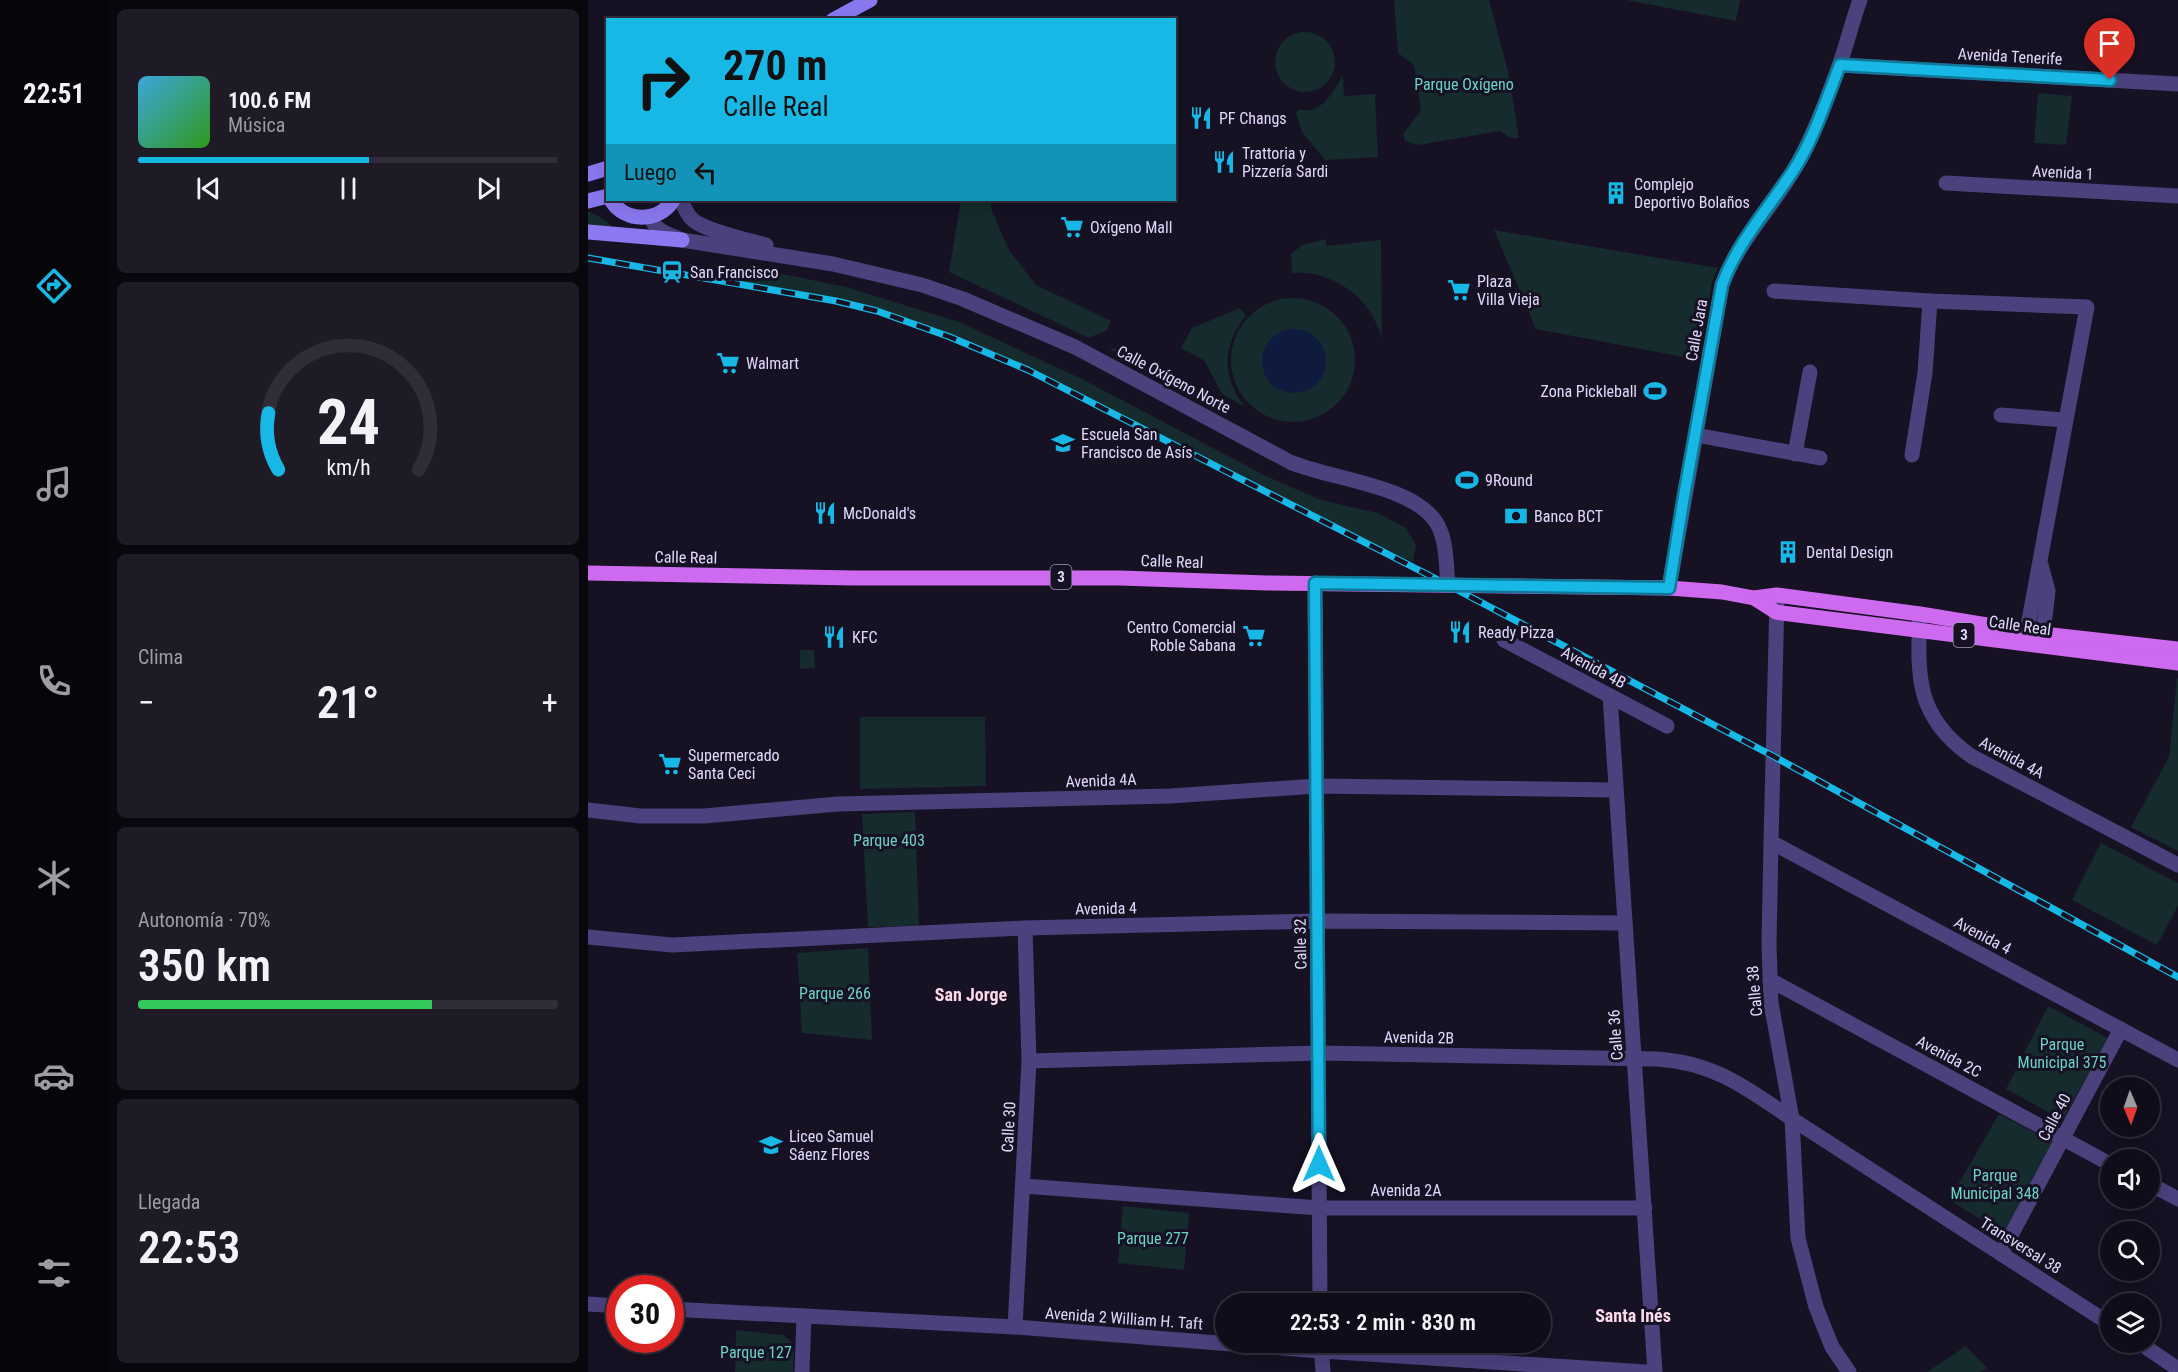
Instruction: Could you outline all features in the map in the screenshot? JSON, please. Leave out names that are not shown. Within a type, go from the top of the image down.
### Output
[{"type":"main road","points":[[837,18],[870,0]]},
{"type":"main road","points":[[588,174],[606,169]]},
{"type":"main road","points":[[588,201],[606,196]]},
{"type":"main road","points":[[612,201],[622,212],[631,216],[651,217],[665,209],[672,201]]},
{"type":"main road","points":[[588,232],[682,240]]},
{"type":"main road","name":"Calle Real","points":[[588,573],[854,578],[1120,578],[1669,588],[1722,592],[1754,598],[1777,595],[2178,663]]},
{"type":"main road","name":"Calle Real","points":[[1754,598],[1776,612],[1920,621],[2178,649]]},
{"type":"street","name":"Calle Jara","points":[[1669,588],[1722,285],[1728,268],[1742,244],[1794,170],[1805,148],[1840,65],[1860,0]]},
{"type":"street","name":"Avenida Tenerife","points":[[1840,65],[2178,84]]},
{"type":"street","name":"Avenida 1","points":[[1946,183],[2178,196]]},
{"type":"street","name":"Calle Oxígeno Norte","points":[[681,201],[693,220],[705,227],[827,262],[922,285],[963,299],[1075,346],[1290,462],[1323,474],[1384,489],[1406,498],[1421,507],[1437,522],[1444,551],[1448,585]]},
{"type":"street","name":"Calle Oxígeno Norte","points":[[651,217],[653,224],[664,233],[682,240],[827,262]]},
{"type":"street","points":[[1774,291],[1930,301],[2087,307],[2027,631]]},
{"type":"street","points":[[1912,455],[1925,373],[1930,301]]},
{"type":"street","points":[[1795,454],[1810,372]]},
{"type":"street","points":[[2001,415],[2065,420]]},
{"type":"street","points":[[1696,435],[1820,458]]},
{"type":"street","points":[[2039,560],[2048,591],[2043,633]]},
{"type":"street","name":"Calle 32","points":[[1315,583],[1320,1293]]},
{"type":"street","name":"Calle 38","points":[[1777,595],[1771,842],[1771,1003],[1792,1119],[1798,1238],[1816,1307],[1832,1347],[1850,1372]]},
{"type":"street","name":"Avenida 4A","points":[[1920,621],[1918,658],[1927,706],[1937,725],[1954,744],[1971,756],[2178,865]]},
{"type":"street","name":"Avenida 4B","points":[[1504,640],[1667,726]]},
{"type":"street","name":"Calle 36","points":[[1610,696],[1655,1372]]},
{"type":"street","name":"Avenida 4A","points":[[588,810],[640,816],[704,816],[838,804],[1171,796],[1317,786],[1616,790]]},
{"type":"street","name":"Avenida 4","points":[[1771,842],[2178,1060]]},
{"type":"street","name":"Avenida 4","points":[[588,937],[672,945],[1024,928],[1317,921],[1625,923]]},
{"type":"street","name":"Calle 30","points":[[1015,1327],[1029,1061],[1024,928]]},
{"type":"street","name":"Avenida 2C","points":[[1770,980],[2100,1158]]},
{"type":"street","name":"Calle 40","points":[[2001,1254],[2121,1029]]},
{"type":"street","name":"Avenida 2B","points":[[1029,1061],[1320,1053],[1672,1060],[1688,1062],[1721,1074],[1741,1084],[1792,1119]]},
{"type":"street","name":"Transversal 38","points":[[1792,1119],[2100,1318]]},
{"type":"street","name":"Avenida 2A","points":[[1023,1186],[1319,1208],[1645,1208]]},
{"type":"street","points":[[2160,1190],[2178,1200]]},
{"type":"street","points":[[588,1304],[606,1305]]},
{"type":"street","name":"Avenida 2 William H. Taft","points":[[684,1310],[1215,1340]]},
{"type":"street","points":[[802,1372],[804,1316]]},
{"type":"street","points":[[1321,1353],[1323,1372]]},
{"type":"street","name":"Avenida 2 William H. Taft","points":[[1399,1353],[1646,1372]]},
{"type":"street","points":[[2156,1353],[2178,1368]]},
{"type":"green space","name":"Parque Oxígeno","points":[[1394,0],[1489,0],[1509,75],[1519,138],[1510,138],[1500,131],[1418,145],[1405,141],[1403,134],[1421,111],[1414,65],[1398,53]]},
{"type":"green space","points":[[1626,0],[1740,0],[1736,21]]},
{"type":"green space","points":[[1299,32],[1311,32],[1327,40],[1333,50],[1335,62],[1333,74],[1327,84],[1311,92],[1299,92],[1283,84],[1275,68],[1275,56],[1283,40]]},
{"type":"green space","points":[[1343,75],[1344,96],[1375,94],[1378,157],[1325,160],[1302,132],[1296,113],[1299,109],[1314,109],[1320,106],[1326,101]]},
{"type":"green space","points":[[2038,93],[2072,96],[2066,145],[2034,143]]},
{"type":"green space","points":[[961,201],[990,201],[992,211],[1009,250],[1036,285],[1111,321],[1107,330],[1089,338],[949,272]]},
{"type":"green space","points":[[588,211],[604,219],[613,228],[588,226]]},
{"type":"green space","points":[[1494,230],[1718,268],[1712,282],[1699,360],[1536,329]]},
{"type":"green space","points":[[1326,239],[1326,246],[1381,240],[1382,337],[1365,305],[1348,289],[1315,274],[1292,273],[1291,254],[1302,245]]},
{"type":"green space","points":[[719,266],[744,266],[846,287],[959,322],[1082,379],[1266,476],[1321,500],[1378,513],[1406,528],[1416,545],[1413,562],[1324,521],[1028,370],[950,337],[877,311],[836,301],[717,281]]},
{"type":"green space","points":[[1293,298],[1317,303],[1336,317],[1350,336],[1355,360],[1350,384],[1336,403],[1317,417],[1293,422],[1269,417],[1250,403],[1236,384],[1231,360],[1236,336],[1250,317],[1269,303]]},
{"type":"green space","points":[[1240,308],[1246,315],[1232,338],[1228,372],[1237,395],[1245,407],[1222,394],[1204,360],[1181,348],[1192,328]]},
{"type":"green space","points":[[1123,348],[1181,379],[1192,393],[1109,349]]},
{"type":"green space","points":[[800,650],[814,650],[815,668],[800,669]]},
{"type":"green space","points":[[2177,678],[2178,851],[2131,827],[2169,757]]},
{"type":"green space","points":[[860,717],[985,717],[986,786],[860,789]]},
{"type":"green space","name":"Parque 403","points":[[915,812],[919,926],[868,927],[862,814]]},
{"type":"green space","points":[[2101,843],[2178,883],[2178,906],[2157,945],[2072,900]]},
{"type":"green space","name":"Parque 266","points":[[868,948],[872,1040],[802,1033],[797,953]]},
{"type":"green space","name":"Parque Municipal 375","points":[[2048,1006],[2108,1038],[2063,1120],[2006,1089]]},
{"type":"green space","name":"Parque Municipal 348","points":[[1999,1114],[2054,1143],[2005,1234],[1949,1200]]},
{"type":"green space","name":"Parque 277","points":[[1123,1206],[1189,1213],[1184,1270],[1118,1263]]},
{"type":"green space","name":"Parque 127","points":[[736,1330],[783,1335],[794,1344],[793,1372],[735,1372]]},
{"type":"green space","points":[[1966,1346],[1987,1368],[1981,1372],[1927,1372]]},
{"type":"water","points":[[1294,329],[1306,331],[1317,338],[1324,349],[1326,361],[1324,373],[1317,384],[1306,391],[1294,393],[1282,391],[1271,384],[1264,373],[1262,361],[1264,349],[1271,338],[1282,331]]},
{"type":"railway","points":[[588,258],[836,301],[877,311],[950,337],[1028,370],[1448,585],[1773,756],[2178,977]]},
{"type":"place","name":"PF Changs","points":[[1201,118]]},
{"type":"place","name":"Trattoria y Pizzería Sardi","points":[[1224,162]]},
{"type":"place","name":"Complejo Deportivo Bolaños","points":[[1616,193]]},
{"type":"place","name":"Oxígeno Mall","points":[[1072,227]]},
{"type":"place","name":"San Francisco","points":[[672,272]]},
{"type":"place","name":"Plaza Villa Vieja","points":[[1459,290]]},
{"type":"place","name":"Walmart","points":[[728,363]]},
{"type":"place","name":"Zona Pickleball","points":[[1655,391]]},
{"type":"place","name":"Escuela San Francisco de Asís","points":[[1063,443]]},
{"type":"place","name":"9Round","points":[[1467,480]]},
{"type":"place","name":"McDonald's","points":[[825,513]]},
{"type":"place","name":"Banco BCT","points":[[1516,516]]},
{"type":"place","name":"Dental Design","points":[[1788,552]]},
{"type":"place","name":"Ready Pizza","points":[[1460,632]]},
{"type":"place","name":"Centro Comercial Roble Sabana","points":[[1254,636]]},
{"type":"place","name":"KFC","points":[[834,637]]},
{"type":"place","name":"Supermercado Santa Ceci","points":[[670,764]]},
{"type":"place","name":"Liceo Samuel Sáenz Flores","points":[[771,1145]]},
{"type":"district","name":"San Jorge","points":[[971,995]]},
{"type":"district","name":"Santa Inés","points":[[1633,1316]]},
{"type":"route","points":[[1319,1164],[1315,583],[1669,588],[1722,285],[1728,268],[1742,244],[1800,159],[1840,65],[2110,80]]}]
